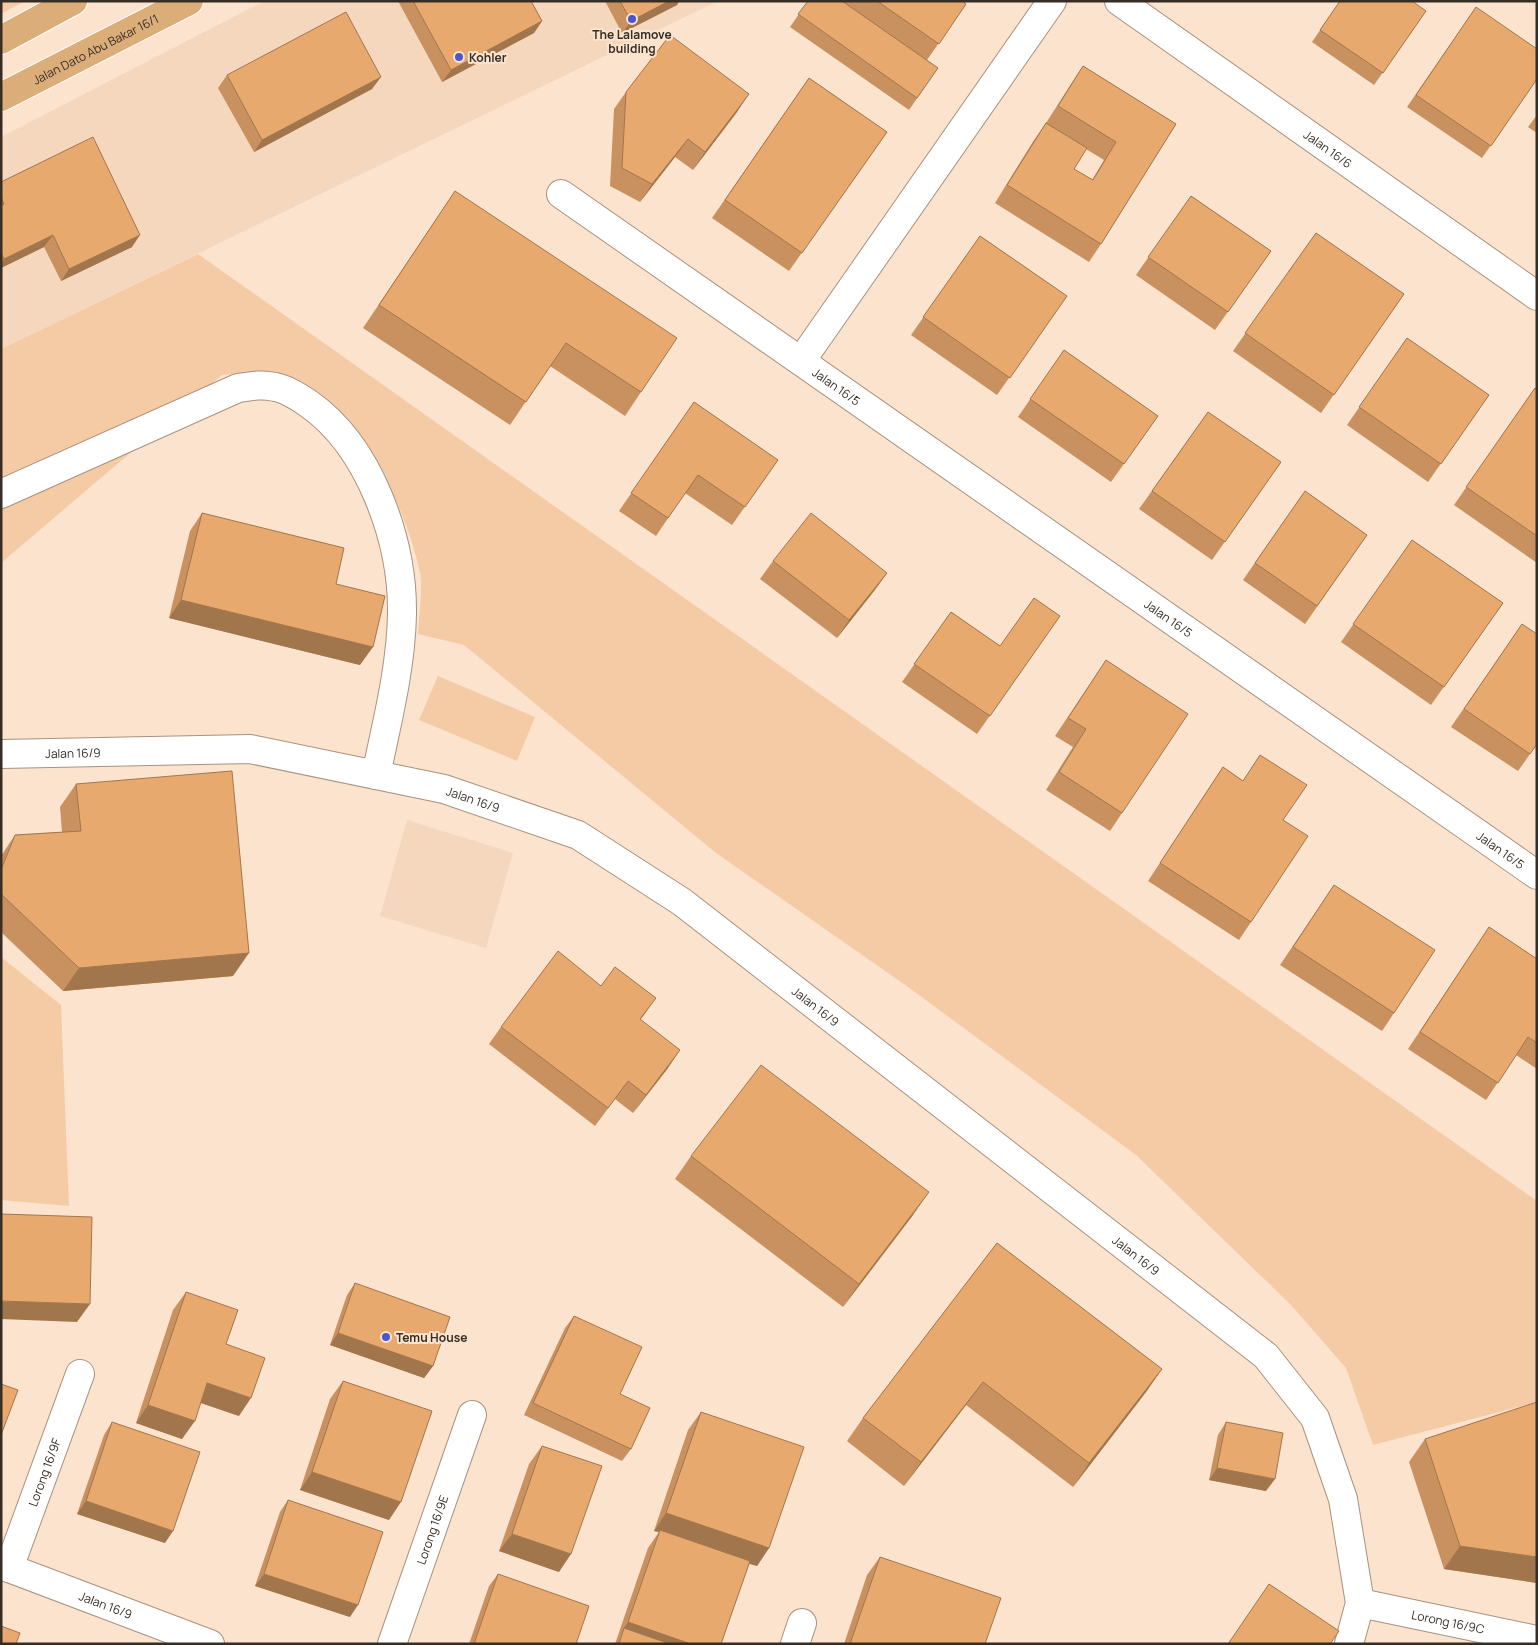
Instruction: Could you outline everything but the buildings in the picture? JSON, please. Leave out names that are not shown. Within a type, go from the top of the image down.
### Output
[{"type":"main road","points":[[1,40],[73,1]]},
{"type":"main road","name":"Jalan Dato Abu Bakar 16/1","points":[[1,97],[189,1]]},
{"type":"street","name":"Jalan 16/5","points":[[800,361],[1052,1]]},
{"type":"street","name":"Jalan 16/6","points":[[1119,1],[1537,296]]},
{"type":"street","name":"Jalan 16/5","points":[[561,194],[1537,875]]},
{"type":"street","points":[[1,494],[238,388],[258,385],[278,387],[297,396],[324,415],[349,443],[371,482],[392,532],[400,575],[402,615],[395,683],[376,775]]},
{"type":"street","name":"Jalan 16/9","points":[[1,754],[250,749],[444,789],[578,834],[682,902],[1266,1356],[1315,1418],[1343,1499],[1360,1604],[1349,1644]]},
{"type":"street","name":"Lorong 16/9F","points":[[5,1567],[80,1374]]},
{"type":"street","name":"Lorong 16/9E","points":[[392,1644],[472,1415]]},
{"type":"street","name":"Jalan 16/9","points":[[5,1567],[210,1644]]},
{"type":"street","name":"Lorong 16/9C","points":[[1360,1604],[1537,1640]]},
{"type":"shaded area","points":[[1,1],[25,1],[1,14]]},
{"type":"shaded area","points":[[264,1],[718,1],[1,349],[1,137]]},
{"type":"shaded area","points":[[198,254],[1537,1201],[1537,1402],[1373,1445],[1346,1368],[1291,1305],[1136,1155],[908,987],[716,853],[464,645],[418,634],[421,594],[420,573],[404,519],[391,490],[359,434],[339,410],[317,391],[294,378],[277,373],[222,375],[1,563],[1,349]]},
{"type":"shaded area","points":[[438,676],[535,717],[517,761],[419,720]]},
{"type":"shaded area","points":[[407,820],[513,853],[486,948],[380,916]]},
{"type":"shaded area","points":[[1,957],[61,1005],[69,1206],[1,1200]]},
{"type":"place","name":"The Lalamove building","points":[[632,19]]},
{"type":"place","name":"Kohler","points":[[459,57]]},
{"type":"place","name":"Temu House","points":[[386,1337]]}]
